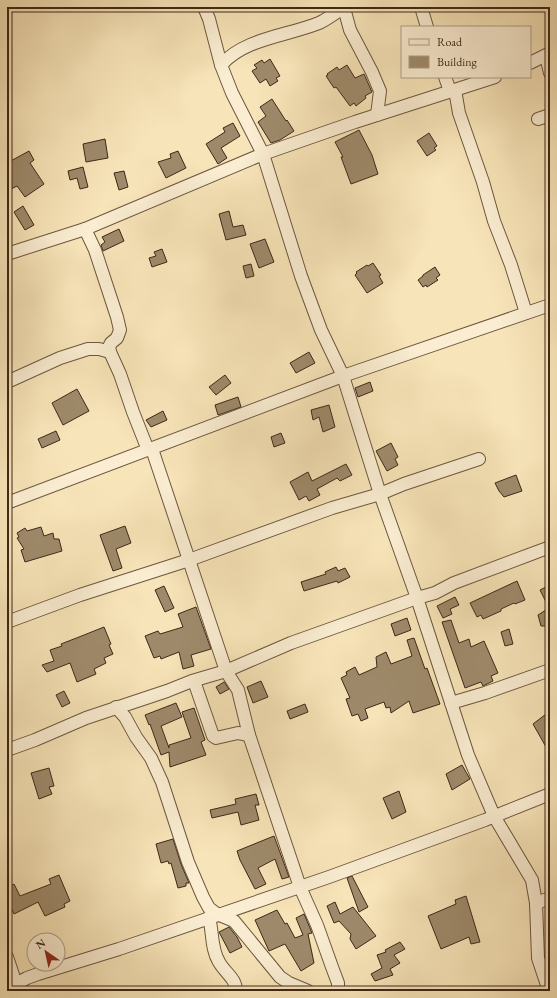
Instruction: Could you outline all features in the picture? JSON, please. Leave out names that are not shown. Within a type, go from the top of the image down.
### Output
[{"type":"street","points":[[204,7],[209,19],[221,65],[232,93],[263,154],[321,330],[343,376],[380,494],[417,598],[468,755],[494,816],[532,880],[536,903],[538,958],[549,991]]},
{"type":"street","points":[[221,65],[228,57],[246,47],[267,38],[292,32],[320,22],[344,7],[350,30],[372,72],[380,91],[377,115]]},
{"type":"street","points":[[421,7],[427,26]]},
{"type":"street","points":[[531,63],[548,54],[550,73]]},
{"type":"street","points":[[446,78],[452,90],[494,221],[511,265],[526,313]]},
{"type":"street","points":[[7,254],[85,229],[263,154],[492,78]]},
{"type":"street","points":[[538,119],[550,115]]},
{"type":"street","points":[[85,229],[95,250],[120,330],[117,338],[109,347],[110,352],[120,374],[133,412],[150,449],[226,671],[238,690],[249,735],[300,886],[338,983],[338,991]]},
{"type":"street","points":[[7,503],[343,376],[550,305]]},
{"type":"street","points":[[7,382],[60,358],[88,349],[99,349],[110,352]]},
{"type":"street","points":[[7,622],[80,595],[189,560],[332,508],[380,494],[404,484],[479,459]]},
{"type":"street","points":[[7,750],[116,708],[226,671],[290,643],[435,593],[454,583],[550,548]]},
{"type":"street","points":[[451,703],[485,694],[550,670]]},
{"type":"street","points":[[194,681],[213,736],[216,738],[238,733],[249,735]]},
{"type":"street","points":[[116,708],[125,717],[136,737],[151,758],[162,782],[188,862],[203,898],[213,916],[211,926],[214,953],[222,967],[234,982],[236,991]]},
{"type":"street","points":[[7,957],[13,987],[38,974],[119,949],[300,886],[494,816],[550,794]]},
{"type":"street","points":[[536,903],[550,898]]},
{"type":"street","points":[[213,916],[234,921],[280,976],[289,983],[308,991]]},
{"type":"building","points":[[270,59],[280,76],[276,78],[278,81],[270,86],[266,79],[260,83],[252,71],[257,68],[254,65],[262,60],[264,63]]},
{"type":"building","points":[[347,65],[355,78],[364,74],[372,92],[365,96],[366,98],[356,106],[354,103],[350,106],[336,87],[334,88],[326,76],[337,67],[339,70]]},
{"type":"building","points":[[272,99],[294,131],[280,140],[271,143],[258,122],[266,116],[260,107]]},
{"type":"building","points":[[233,123],[240,136],[221,148],[227,158],[218,164],[206,144],[225,132],[223,128]]},
{"type":"building","points":[[359,130],[372,155],[378,174],[351,184],[341,157],[343,157],[335,142]]},
{"type":"building","points":[[429,133],[437,146],[434,148],[436,150],[427,156],[417,141]]},
{"type":"building","points":[[105,139],[108,158],[86,162],[83,144]]},
{"type":"building","points":[[29,151],[34,160],[30,163],[44,184],[25,197],[17,186],[11,189],[7,182],[7,163]]},
{"type":"building","points":[[178,151],[186,168],[166,178],[158,162],[171,158],[170,154]]},
{"type":"building","points":[[83,167],[88,187],[80,189],[77,178],[70,180],[68,171]]},
{"type":"building","points":[[124,171],[128,187],[119,190],[114,173]]},
{"type":"building","points":[[23,206],[34,225],[25,230],[14,212]]},
{"type":"building","points":[[229,211],[233,227],[243,225],[246,235],[226,240],[219,214]]},
{"type":"building","points":[[119,229],[124,241],[103,251],[101,245],[105,242],[102,237]]},
{"type":"building","points":[[265,239],[274,262],[259,268],[250,244]]},
{"type":"building","points":[[162,249],[167,262],[152,267],[149,258],[156,256],[154,252]]},
{"type":"building","points":[[373,263],[381,275],[379,276],[383,283],[367,293],[355,275],[357,273],[356,272]]},
{"type":"building","points":[[251,264],[254,276],[246,278],[243,266]]},
{"type":"building","points":[[435,267],[440,275],[436,278],[438,280],[427,287],[426,285],[423,287],[418,280]]},
{"type":"building","points":[[309,352],[315,363],[296,373],[290,363]]},
{"type":"building","points":[[225,375],[231,383],[216,395],[209,387]]},
{"type":"building","points":[[370,382],[373,391],[358,397],[355,388]]},
{"type":"building","points":[[77,389],[89,411],[63,425],[52,403]]},
{"type":"building","points":[[238,397],[241,407],[218,415],[215,405]]},
{"type":"building","points":[[329,405],[335,427],[323,432],[319,417],[313,420],[311,410]]},
{"type":"building","points":[[163,411],[167,420],[151,427],[146,420]]},
{"type":"building","points":[[56,431],[60,440],[42,448],[38,439]]},
{"type":"building","points":[[281,433],[285,443],[274,447],[271,437]]},
{"type":"building","points":[[391,443],[398,457],[395,459],[398,465],[387,471],[376,451]]},
{"type":"building","points":[[346,464],[352,475],[340,481],[337,478],[317,489],[320,495],[309,501],[306,496],[299,500],[290,482],[308,472],[312,481]]},
{"type":"building","points":[[516,475],[522,491],[504,497],[495,483]]},
{"type":"building","points":[[125,526],[131,543],[116,549],[122,568],[113,571],[100,535]]},
{"type":"building","points":[[41,527],[44,536],[53,533],[54,539],[59,539],[62,551],[25,562],[21,550],[24,549],[17,538],[19,537],[17,533],[25,528],[27,531]]},
{"type":"building","points":[[336,567],[338,571],[345,568],[350,577],[338,583],[337,581],[304,591],[301,582],[326,574],[325,572]]},
{"type":"building","points":[[517,581],[525,600],[515,604],[514,603],[483,619],[481,615],[477,617],[470,603]]},
{"type":"building","points":[[550,585],[550,626],[541,626],[538,615],[549,608],[540,590]]},
{"type":"building","points":[[164,586],[174,608],[165,612],[155,590]]},
{"type":"building","points":[[455,597],[459,605],[450,609],[452,614],[443,618],[437,606]]},
{"type":"building","points":[[196,607],[211,649],[191,655],[194,666],[183,669],[179,652],[161,659],[160,656],[154,658],[145,636],[158,631],[160,634],[183,627],[178,614]]},
{"type":"building","points":[[407,618],[411,630],[395,636],[391,624]]},
{"type":"building","points":[[451,620],[459,643],[469,639],[471,647],[484,641],[498,673],[491,676],[493,681],[483,686],[481,682],[465,688],[442,622]]},
{"type":"building","points":[[104,627],[111,644],[109,645],[113,654],[104,658],[106,663],[94,669],[96,674],[77,682],[70,663],[47,672],[42,665],[54,661],[50,650],[62,646],[61,644]]},
{"type":"building","points":[[509,629],[513,644],[505,646],[501,632]]},
{"type":"building","points":[[414,638],[440,704],[413,713],[409,701],[391,713],[390,707],[386,708],[384,702],[365,709],[368,718],[361,721],[358,714],[352,716],[346,699],[350,698],[341,678],[347,675],[346,672],[355,667],[359,675],[377,667],[376,657],[386,652],[391,664],[412,656],[407,640]]},
{"type":"building","points":[[261,681],[268,697],[253,703],[247,687]]},
{"type":"building","points":[[224,682],[229,689],[220,694],[216,687]]},
{"type":"building","points":[[64,691],[70,703],[62,707],[56,695]]},
{"type":"building","points":[[176,703],[182,717],[161,726],[169,748],[169,745],[191,738],[182,712],[194,708],[205,740],[201,742],[206,755],[170,767],[169,752],[161,755],[150,724],[149,725],[145,715]]},
{"type":"building","points":[[305,704],[308,712],[290,719],[287,711]]},
{"type":"building","points":[[550,711],[550,754],[533,724]]},
{"type":"building","points":[[462,765],[470,779],[452,790],[446,774]]},
{"type":"building","points":[[49,768],[54,786],[49,787],[52,794],[39,799],[31,773]]},
{"type":"building","points":[[399,791],[406,812],[392,819],[383,798]]},
{"type":"building","points":[[256,794],[259,805],[255,805],[259,820],[241,825],[238,812],[212,818],[210,810],[236,804],[235,799]]},
{"type":"building","points":[[274,836],[289,877],[282,879],[275,859],[258,868],[266,884],[255,889],[237,851]]},
{"type":"building","points":[[173,839],[189,883],[186,883],[186,886],[178,888],[171,863],[169,864],[168,861],[161,863],[156,844]]},
{"type":"building","points":[[59,875],[70,901],[64,904],[65,907],[45,916],[38,902],[14,914],[7,900],[7,888],[14,884],[20,896],[51,884],[49,879]]},
{"type":"building","points":[[352,876],[368,907],[359,912],[347,878]]},
{"type":"building","points":[[466,896],[480,942],[471,944],[469,937],[441,949],[428,916],[456,904],[455,900]]},
{"type":"building","points":[[335,902],[340,914],[353,907],[376,936],[356,949],[350,939],[351,934],[339,921],[334,923],[327,906]]},
{"type":"building","points":[[277,910],[285,924],[287,923],[295,938],[303,935],[296,918],[304,914],[312,933],[308,934],[314,963],[301,971],[285,944],[269,951],[255,920]]},
{"type":"building","points":[[229,927],[237,937],[242,947],[230,953],[219,932]]},
{"type":"building","points":[[400,942],[405,949],[394,955],[400,963],[390,969],[393,975],[375,981],[371,974],[382,968],[377,955],[386,952],[385,950]]}]
